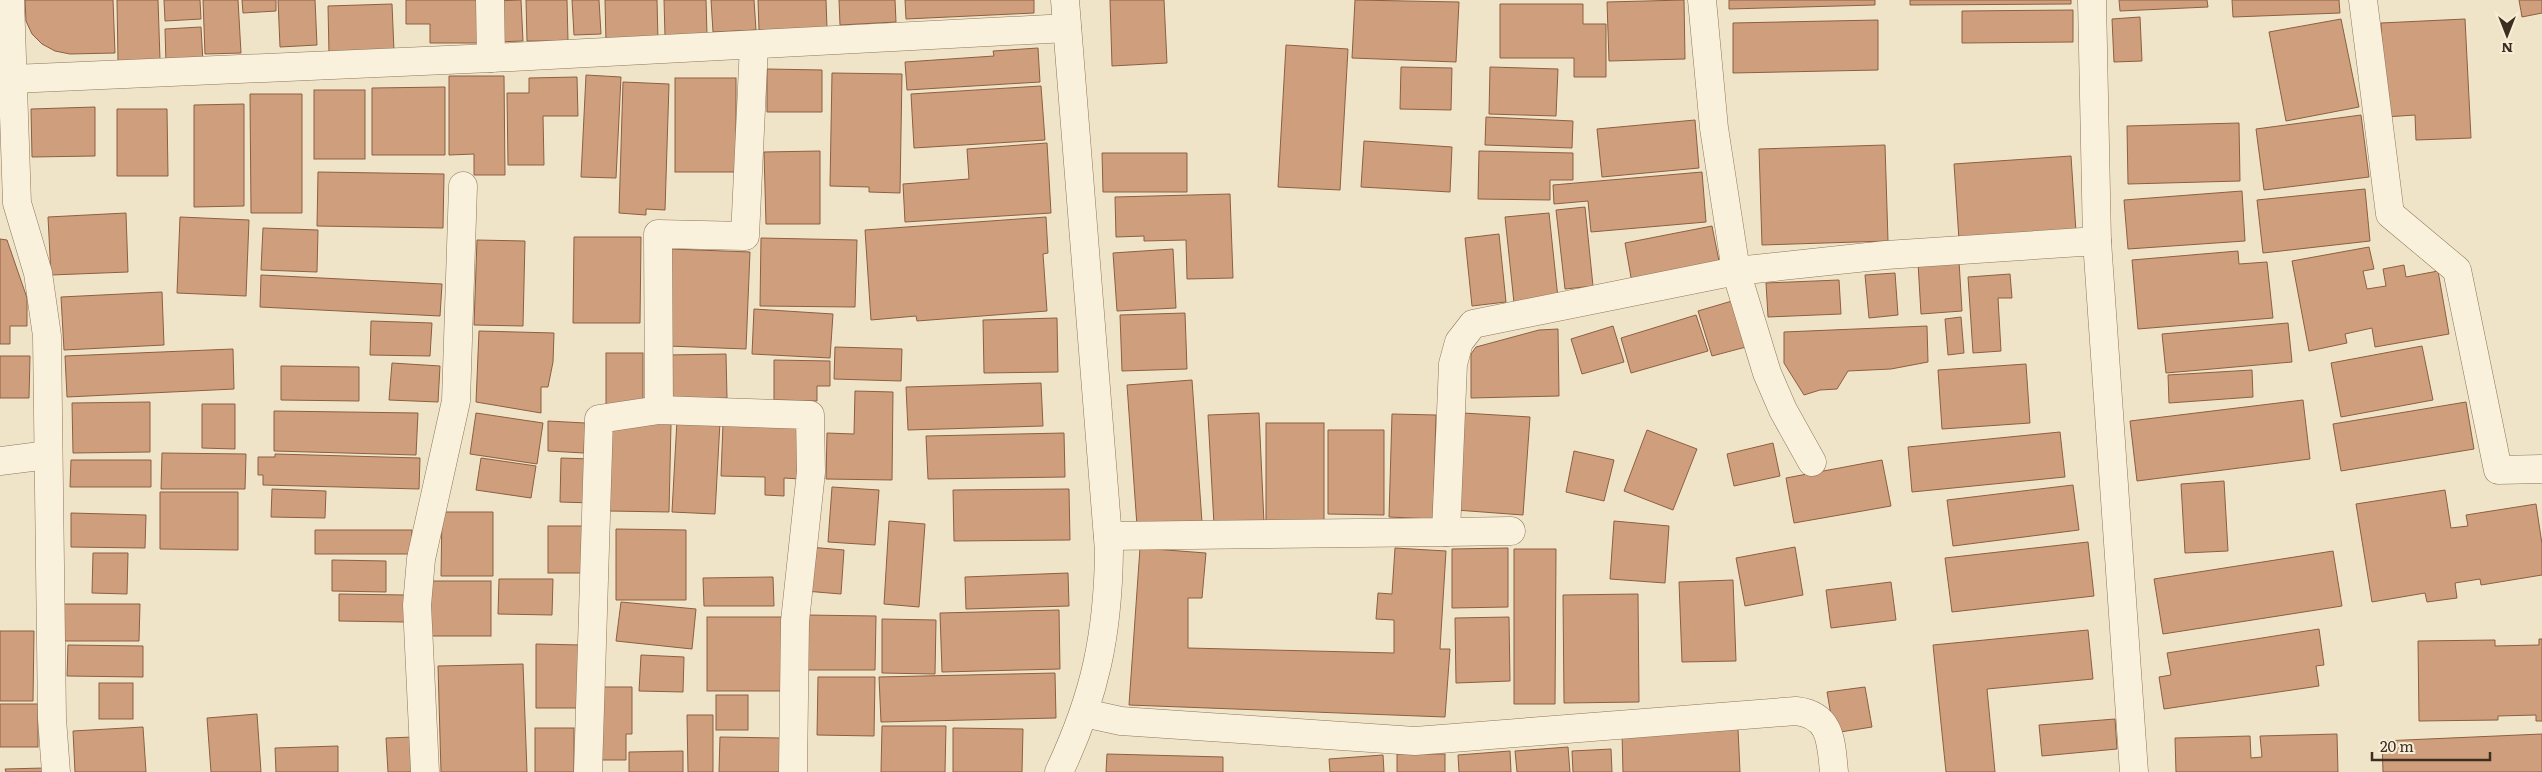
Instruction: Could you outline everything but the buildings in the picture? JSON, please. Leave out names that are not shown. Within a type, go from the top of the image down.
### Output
[{"type":"street","points":[[0,1],[9,0],[12,79],[8,204],[38,273],[47,336],[52,719],[56,772]]},
{"type":"street","points":[[490,0],[491,58]]},
{"type":"street","points":[[1059,772],[1084,713],[1101,652],[1108,602],[1108,536],[1065,0]]},
{"type":"street","points":[[1702,0],[1714,128],[1736,271],[1767,373],[1783,410],[1812,462]]},
{"type":"street","points":[[2092,0],[2097,242],[2134,772]]},
{"type":"street","points":[[2363,0],[2390,214],[2457,270],[2498,470],[2542,469]]},
{"type":"street","points":[[12,79],[491,58],[1067,28]]},
{"type":"street","points":[[659,410],[658,234],[745,236],[754,45]]},
{"type":"street","points":[[425,772],[417,605],[421,559],[456,401],[463,186]]},
{"type":"street","points":[[1446,532],[1453,364],[1459,342],[1473,324],[1736,271],[1886,255],[2097,242]]},
{"type":"street","points":[[588,772],[600,419],[659,410],[810,415],[811,472],[795,621],[793,772]]},
{"type":"street","points":[[0,461],[48,455]]},
{"type":"street","points":[[1108,536],[1511,531]]},
{"type":"street","points":[[1084,713],[1121,720],[1415,742],[1796,711],[1816,717],[1825,725],[1831,740],[1834,772]]}]
